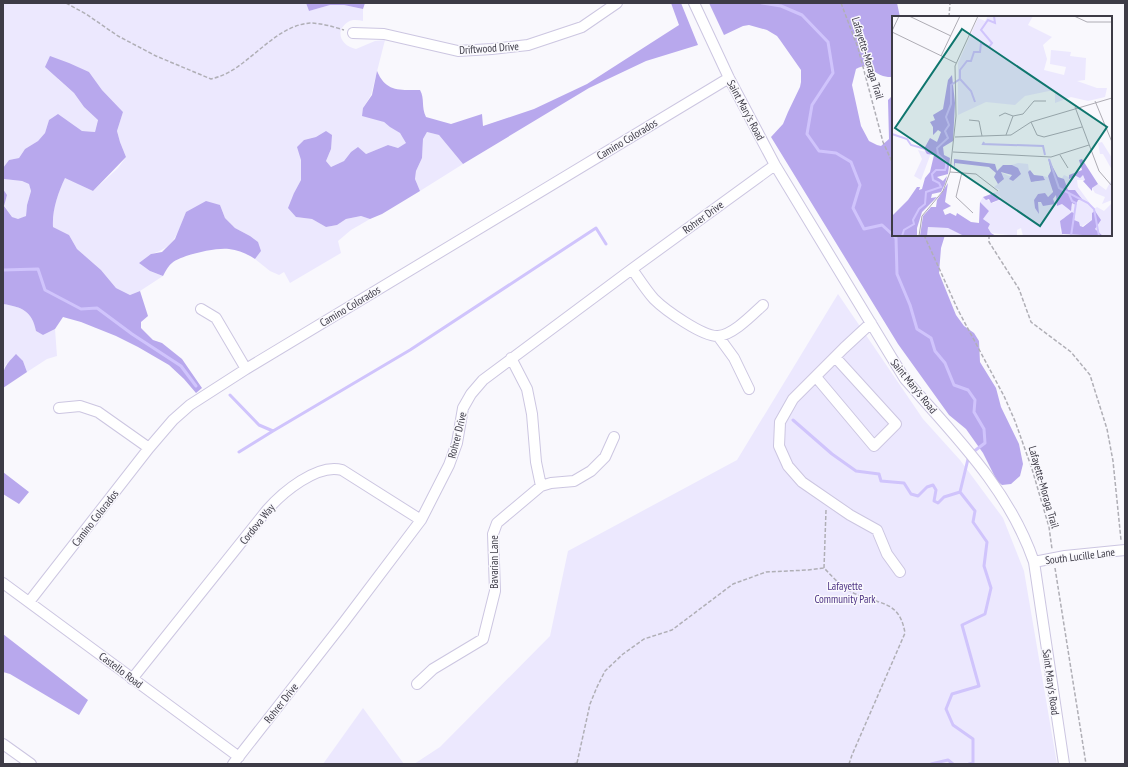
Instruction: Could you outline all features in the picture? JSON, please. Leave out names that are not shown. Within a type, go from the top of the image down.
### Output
[{"type":"street","name":"Saint Mary's Road","points":[[694,3],[729,78],[775,165],[870,324],[905,379],[984,469],[1004,498],[1017,521],[1034,562],[1064,764]]},
{"type":"street","name":"Driftwood Drive","points":[[353,33],[384,34],[458,51],[492,49],[528,45],[582,27],[614,4]]},
{"type":"street","name":"Camino Colorados","points":[[29,602],[149,448],[173,420],[190,405],[246,369],[729,78]]},
{"type":"street","name":"Rohrer Drive","points":[[236,761],[421,520],[449,465],[457,443],[463,408],[471,394],[483,380],[775,165]]},
{"type":"street","points":[[632,269],[654,298],[666,308],[706,334],[718,336],[732,331],[747,320],[763,305]]},
{"type":"street","points":[[201,309],[216,318],[246,369]]},
{"type":"street","points":[[870,324],[793,399],[780,422],[778,446],[788,466],[802,482],[826,500],[877,530],[887,554],[900,572]]},
{"type":"street","points":[[718,336],[734,358],[749,389]]},
{"type":"street","points":[[816,377],[874,446],[896,424],[835,357]]},
{"type":"street","points":[[511,358],[527,389],[532,414],[536,462],[541,486],[551,483],[574,481],[591,471],[605,457],[614,437]]},
{"type":"street","points":[[58,408],[80,406],[98,412],[149,448]]},
{"type":"street","name":"Cordova Way","points":[[132,679],[267,510],[275,501],[300,482],[328,469],[342,470],[421,520]]},
{"type":"street","name":"Bavarian Lane","points":[[417,684],[433,669],[483,638],[495,591],[493,534],[497,523],[541,486]]},
{"type":"street","name":"South Lucille Lane","points":[[1034,562],[1065,556],[1124,551]]},
{"type":"street","name":"Castello Road","points":[[3,584],[132,679],[236,761]]},
{"type":"street","points":[[3,744],[31,764]]},
{"type":"path","points":[[66,3],[86,14],[118,36],[156,56],[211,78],[220,77],[236,68],[273,38],[294,27],[311,23],[332,26],[353,33]]},
{"type":"path","name":"Lafayette-Moraga Trail","points":[[841,3],[858,48],[883,142],[892,162]]},
{"type":"path","points":[[949,16],[950,3]]},
{"type":"path","name":"Lafayette-Moraga Trail","points":[[924,236],[958,310],[1001,389],[1015,421],[1032,469],[1049,526],[1086,764]]},
{"type":"path","points":[[989,236],[989,242],[1019,289],[1031,322],[1071,352],[1090,375],[1107,429],[1113,461],[1124,551]]},
{"type":"path","points":[[826,500],[824,568],[848,591],[865,599],[885,604],[898,612],[903,622],[905,633],[849,764]]},
{"type":"path","points":[[577,763],[590,704],[597,687],[605,671],[623,654],[644,640],[672,630],[733,584],[766,572],[824,568]]},
{"type":"path","points":[[573,764],[581,764]]},
{"type":"green space","points":[[3,3],[306,3],[309,11],[330,5],[344,5],[363,9],[363,21],[350,21],[344,26],[340,34],[346,45],[356,49],[375,41],[385,40],[371,95],[363,108],[400,133],[407,143],[398,148],[388,145],[366,154],[351,152],[344,161],[331,167],[326,161],[331,149],[316,137],[304,140],[301,160],[301,180],[294,193],[296,217],[312,219],[326,227],[337,225],[346,219],[361,216],[370,219],[351,230],[338,241],[341,253],[290,283],[284,272],[279,275],[270,271],[255,259],[261,251],[250,236],[235,228],[225,218],[220,205],[186,212],[178,232],[171,243],[165,248],[151,254],[150,271],[163,276],[140,291],[130,295],[116,288],[101,270],[77,249],[69,235],[53,227],[53,214],[65,177],[93,191],[118,168],[126,157],[117,131],[123,112],[102,90],[89,72],[58,79],[74,93],[84,107],[98,119],[95,132],[82,131],[49,120],[45,133],[38,141],[25,149],[19,158],[9,160],[3,168]]},
{"type":"green space","points":[[427,132],[439,135],[463,164],[420,191],[415,179],[416,171],[422,158],[423,139]]},
{"type":"green space","points":[[3,173],[4,179],[22,181],[29,184],[31,191],[26,216],[18,220],[12,217],[4,205],[7,195],[3,189]]},
{"type":"green space","name":"Lafayette Community Park","points":[[838,294],[923,419],[960,460],[1003,518],[1024,571],[1057,764],[414,764],[440,747],[550,636],[568,551],[737,460]]},
{"type":"green space","points":[[3,304],[16,307],[29,314],[36,331],[43,335],[55,329],[57,356],[47,359],[27,372],[23,361],[6,364],[3,370]]},
{"type":"green space","points":[[363,708],[404,764],[323,764]]},
{"type":"shaded area","points":[[306,3],[365,3],[363,9],[344,5],[330,5],[309,11]]},
{"type":"shaded area","points":[[671,3],[681,3],[698,45],[646,61],[589,88],[463,164],[439,135],[427,132],[423,139],[422,158],[416,171],[415,179],[420,191],[382,214],[370,219],[361,216],[346,219],[337,225],[326,227],[312,219],[296,217],[288,208],[301,180],[301,160],[297,147],[304,140],[316,137],[326,131],[332,135],[331,149],[326,161],[331,167],[344,161],[351,152],[358,147],[366,154],[388,145],[398,148],[406,143],[400,133],[384,122],[362,116],[363,108],[372,95],[377,71],[385,83],[389,86],[400,90],[420,90],[426,117],[451,124],[482,114],[483,126],[534,109],[587,84],[679,25]]},
{"type":"shaded area","points":[[709,3],[897,3],[900,16],[892,16],[892,77],[883,76],[864,66],[856,69],[852,85],[861,126],[869,141],[877,145],[881,146],[889,139],[888,100],[892,97],[892,236],[945,236],[941,248],[939,273],[956,315],[964,326],[974,333],[979,341],[980,362],[996,388],[1001,407],[1019,444],[1023,464],[1020,476],[1011,484],[1002,485],[997,481],[983,453],[966,429],[949,415],[898,344],[771,137],[783,124],[800,87],[801,70],[777,36],[767,30],[749,25],[743,26],[724,35]]},
{"type":"shaded area","points":[[50,56],[89,72],[102,90],[123,112],[117,131],[126,157],[93,191],[65,178],[53,214],[53,227],[69,235],[77,249],[101,270],[116,288],[130,295],[140,291],[148,316],[141,322],[141,328],[153,340],[162,343],[182,359],[202,388],[196,393],[169,365],[116,336],[81,322],[63,317],[55,329],[43,335],[36,331],[29,314],[16,307],[3,304],[3,189],[7,195],[4,206],[12,217],[18,219],[26,216],[31,191],[29,184],[22,181],[4,179],[3,168],[9,160],[19,158],[25,149],[38,141],[45,133],[49,120],[58,114],[82,131],[95,132],[98,120],[84,107],[74,93],[45,67]]},
{"type":"shaded area","points":[[206,201],[220,205],[225,218],[235,228],[258,242],[261,251],[255,259],[243,252],[233,250],[208,250],[177,260],[169,266],[163,276],[150,271],[139,263],[151,254],[162,252],[175,239],[186,212]]},
{"type":"shaded area","points":[[16,354],[23,361],[27,372],[3,388],[3,376],[5,369],[8,362]]},
{"type":"shaded area","points":[[3,472],[29,492],[19,504],[3,494]]},
{"type":"shaded area","points":[[3,634],[88,700],[79,715],[10,674],[3,672]]},
{"type":"waterway","points":[[762,3],[781,6],[802,15],[828,42],[833,73],[812,105],[807,134],[819,151],[836,153],[851,162],[860,185],[853,208],[864,229],[882,225],[892,234]]},
{"type":"waterway","points":[[230,395],[259,425],[273,431],[410,350],[596,228],[606,244]]},
{"type":"waterway","points":[[894,236],[896,238],[897,274],[910,305],[917,329],[931,338],[935,351],[945,363],[954,385],[968,390],[975,400],[974,412],[984,429],[985,443],[969,455],[960,492],[975,511],[973,522],[987,542],[984,566],[991,588],[985,614],[962,625],[979,686],[952,694],[946,709],[953,725],[973,739],[973,763],[969,764]]},
{"type":"waterway","points":[[3,270],[38,269],[45,290],[81,309],[97,308],[132,334],[181,366],[196,386]]},
{"type":"waterway","points":[[793,420],[832,454],[856,471],[879,474],[881,481],[904,483],[911,494],[918,496],[927,487],[933,485],[936,490],[934,501],[938,503],[944,497],[960,492]]},
{"type":"waterway","points":[[239,452],[273,431]]},
{"type":"waterway","points":[[931,764],[948,760],[953,764]]}]
